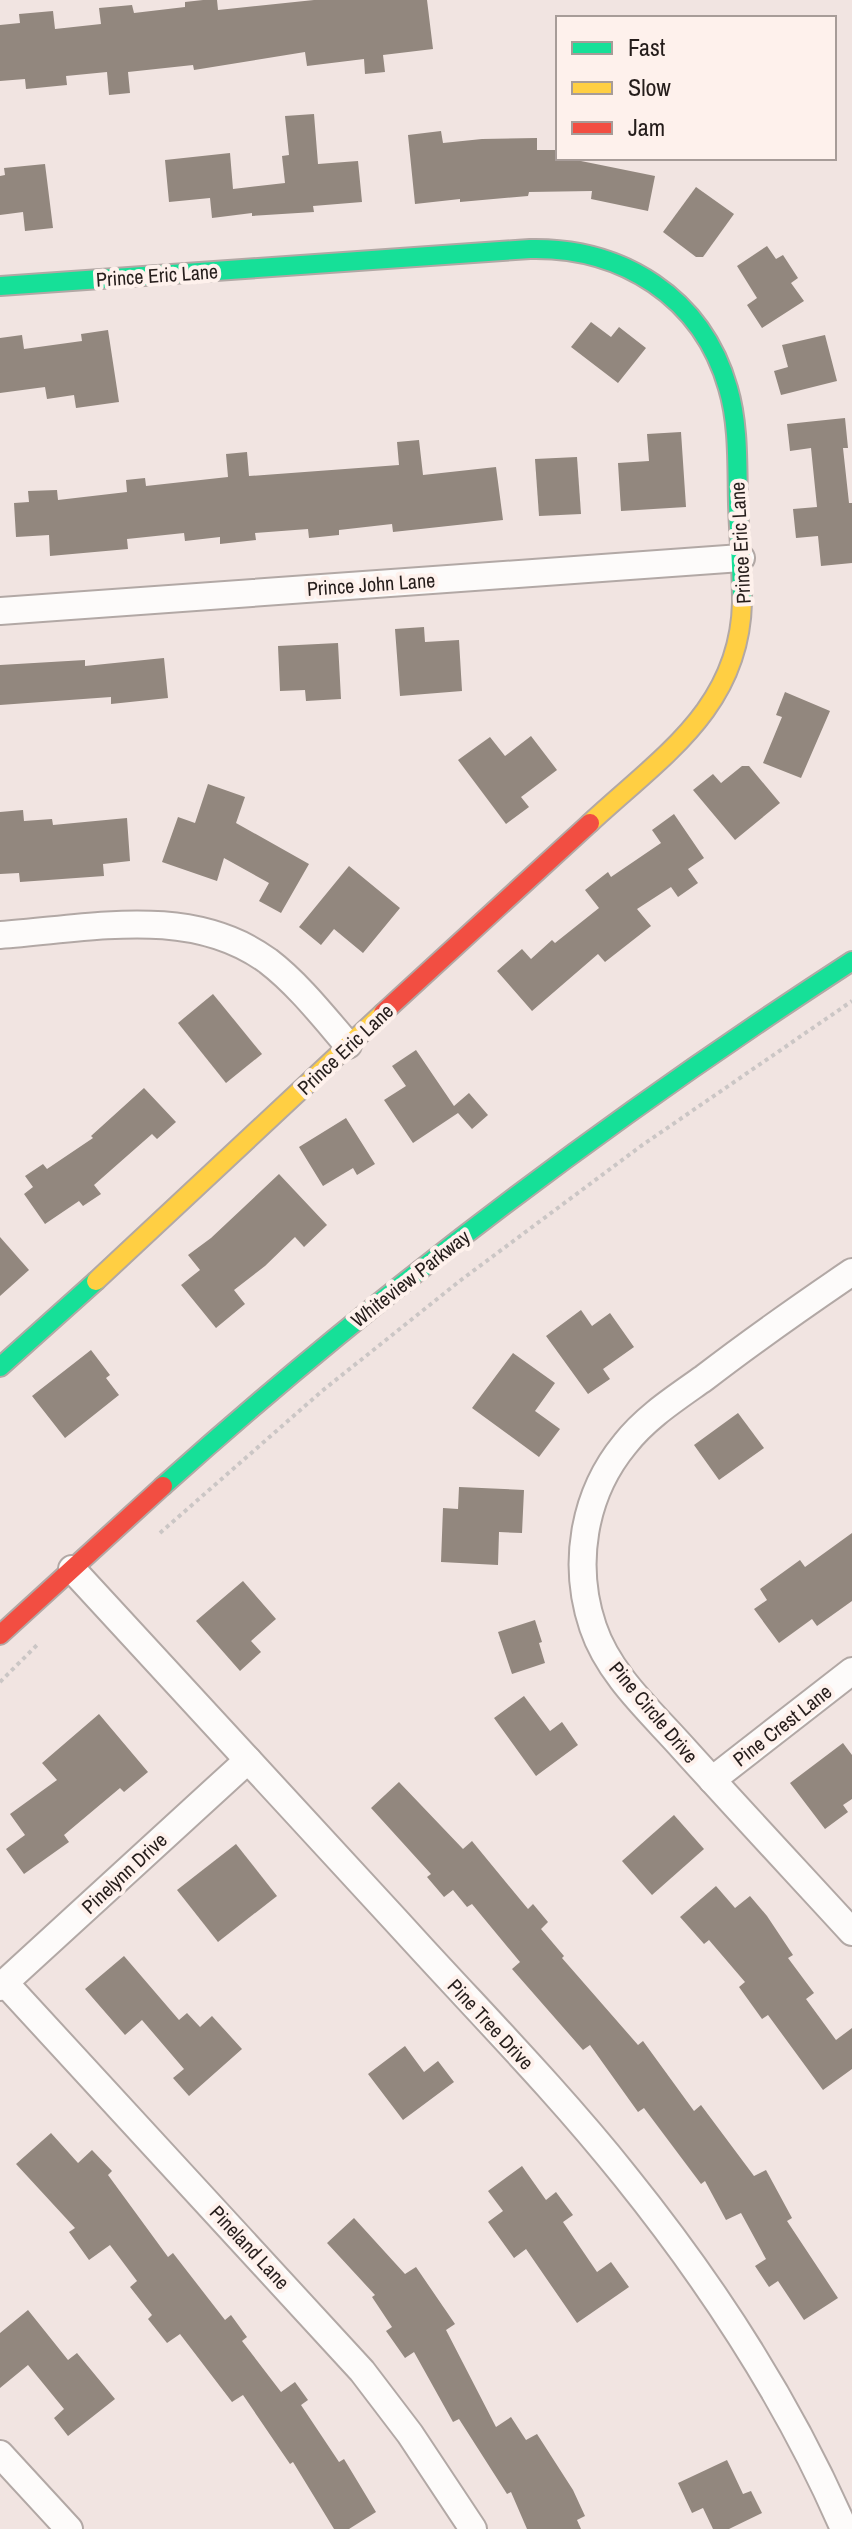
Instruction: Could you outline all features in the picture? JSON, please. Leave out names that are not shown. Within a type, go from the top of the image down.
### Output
[{"type":"street","name":"Prince Eric Lane","points":[[0,286],[500,250],[567,249],[614,261],[647,278],[686,310],[707,339],[723,373],[733,415],[743,615],[738,645],[726,680],[703,717],[153,1230],[0,1367]]},
{"type":"street","name":"Prince John Lane","points":[[0,611],[741,558]]},
{"type":"street","points":[[0,935],[137,923],[204,931],[244,947],[280,971],[348,1045]]},
{"type":"street","name":"Whiteview Parkway","points":[[0,1635],[198,1453],[400,1285],[628,1114],[852,961]]},
{"type":"street","name":"Pine Circle Drive","points":[[852,1272],[731,1358],[636,1431],[609,1466],[590,1509],[584,1538],[584,1583],[590,1615],[600,1642],[620,1676],[852,1932]]},
{"type":"street","name":"Pine Tree Drive","points":[[72,1569],[542,2079],[657,2216],[765,2376],[820,2476],[844,2529]]},
{"type":"street","name":"Pine Crest Lane","points":[[712,1780],[852,1671]]},
{"type":"street","name":"Pinelynn Drive","points":[[2,1985],[248,1760]]},
{"type":"street","name":"Pineland Lane","points":[[2,1985],[333,2338],[410,2434],[473,2529]]},
{"type":"street","points":[[0,2454],[69,2529]]},
{"type":"path","points":[[155,1536],[322,1391],[461,1280],[629,1155],[852,1001]]},
{"type":"building","points":[[217,0],[218,10],[314,0],[427,0],[433,49],[383,55],[385,72],[365,74],[364,59],[307,66],[305,52],[194,70],[193,65],[128,72],[130,93],[109,95],[107,72],[66,76],[67,85],[26,89],[25,79],[0,81],[0,25],[20,23],[19,14],[53,11],[55,29],[101,24],[99,8],[132,5],[134,13],[185,7],[185,2]]},
{"type":"building","points":[[314,114],[318,164],[358,161],[362,202],[313,206],[314,212],[252,216],[252,213],[212,218],[210,198],[169,202],[165,160],[230,153],[233,189],[285,183],[282,156],[289,155],[285,116]]},
{"type":"building","points":[[441,131],[443,143],[537,138],[537,150],[556,150],[556,160],[576,160],[655,176],[648,211],[591,199],[592,191],[529,192],[528,196],[415,204],[408,135]]},
{"type":"building","points":[[45,164],[53,228],[25,231],[23,212],[0,215],[0,176],[5,175],[4,168]]},
{"type":"building","points":[[696,187],[734,214],[703,257],[696,257],[663,232]]},
{"type":"building","points":[[767,246],[776,259],[783,255],[798,278],[791,283],[804,301],[762,328],[747,305],[757,298],[737,266]]},
{"type":"building","points":[[591,322],[611,337],[619,327],[646,348],[618,383],[571,347]]},
{"type":"building","points":[[108,330],[119,402],[76,408],[74,395],[47,399],[45,387],[0,393],[0,338],[22,335],[24,349],[82,341],[81,334]]},
{"type":"building","points":[[825,335],[837,381],[781,395],[774,371],[788,367],[782,345]]},
{"type":"building","points":[[845,418],[848,448],[843,448],[849,503],[852,503],[852,563],[821,566],[818,536],[796,538],[793,509],[817,507],[811,448],[790,451],[787,424]]},
{"type":"building","points":[[681,432],[686,507],[621,511],[618,463],[649,461],[647,434]]},
{"type":"building","points":[[419,440],[423,475],[496,467],[503,520],[393,532],[392,524],[339,530],[339,535],[309,538],[308,529],[255,533],[256,540],[220,544],[220,537],[185,541],[184,533],[127,539],[128,549],[50,556],[49,535],[16,537],[14,503],[29,502],[28,491],[57,490],[58,500],[127,492],[126,480],[145,478],[146,486],[228,477],[226,454],[247,452],[249,476],[399,465],[397,442]]},
{"type":"building","points":[[577,457],[581,514],[539,516],[535,459]]},
{"type":"building","points":[[424,627],[425,642],[459,640],[462,691],[400,696],[395,629]]},
{"type":"building","points":[[338,643],[341,699],[306,701],[305,690],[280,691],[278,646]]},
{"type":"building","points":[[164,658],[168,698],[111,704],[111,697],[0,705],[0,665],[85,660],[85,666]]},
{"type":"building","points":[[785,692],[830,711],[801,778],[763,763],[782,717],[776,715]]},
{"type":"building","points":[[531,736],[557,770],[521,797],[529,807],[506,824],[458,760],[490,737],[505,756]]},
{"type":"building","points":[[742,766],[749,766],[780,803],[735,840],[693,790],[713,774],[721,783]]},
{"type":"building","points":[[208,784],[245,797],[236,823],[309,864],[281,913],[259,901],[269,883],[224,858],[217,881],[162,862],[178,817],[195,823]]},
{"type":"building","points":[[23,810],[24,821],[52,819],[53,825],[127,818],[130,861],[103,864],[104,876],[20,882],[19,873],[0,874],[0,812]]},
{"type":"building","points":[[674,814],[704,858],[688,869],[698,883],[678,897],[671,887],[637,909],[651,926],[605,962],[598,954],[532,1011],[497,971],[522,949],[531,959],[552,940],[555,943],[599,908],[585,890],[608,872],[611,877],[661,843],[652,830]]},
{"type":"building","points":[[349,866],[400,908],[363,953],[334,929],[321,945],[299,927]]},
{"type":"building","points":[[213,994],[262,1054],[226,1083],[178,1023]]},
{"type":"building","points":[[416,1050],[454,1106],[469,1093],[488,1115],[472,1129],[458,1113],[413,1143],[384,1100],[406,1086],[392,1066]]},
{"type":"building","points":[[144,1088],[176,1122],[157,1139],[152,1134],[94,1185],[101,1194],[83,1206],[79,1201],[45,1224],[24,1194],[33,1187],[25,1176],[43,1164],[47,1169],[93,1138],[91,1136]]},
{"type":"building","points":[[346,1118],[375,1164],[357,1175],[353,1168],[323,1186],[299,1147]]},
{"type":"building","points":[[279,1174],[327,1225],[304,1247],[295,1237],[234,1290],[245,1304],[216,1328],[181,1285],[200,1270],[188,1255],[211,1238]]},
{"type":"building","points":[[0,1237],[29,1270],[0,1296]]},
{"type":"building","points":[[581,1310],[592,1326],[610,1313],[634,1347],[603,1369],[610,1379],[588,1394],[546,1336]]},
{"type":"building","points":[[91,1350],[110,1375],[106,1378],[119,1395],[65,1438],[32,1396]]},
{"type":"building","points":[[513,1353],[555,1383],[535,1411],[560,1429],[539,1457],[472,1408]]},
{"type":"building","points":[[738,1413],[764,1448],[719,1480],[694,1445]]},
{"type":"building","points":[[459,1487],[524,1490],[522,1533],[499,1532],[498,1565],[441,1562],[443,1508],[458,1509]]},
{"type":"building","points":[[852,1533],[852,1601],[817,1626],[812,1619],[779,1643],[754,1609],[767,1600],[760,1589],[800,1560],[805,1567]]},
{"type":"building","points":[[243,1581],[276,1619],[251,1641],[261,1652],[240,1671],[196,1621]]},
{"type":"building","points":[[535,1620],[545,1663],[512,1674],[498,1632]]},
{"type":"building","points":[[524,1696],[550,1731],[562,1722],[578,1745],[536,1776],[494,1718]]},
{"type":"building","points":[[99,1714],[148,1772],[124,1792],[120,1788],[64,1835],[69,1842],[24,1874],[6,1849],[25,1835],[10,1814],[57,1780],[42,1763]]},
{"type":"building","points":[[843,1743],[852,1755],[852,1799],[843,1805],[848,1812],[825,1829],[790,1783]]},
{"type":"building","points":[[399,1782],[463,1849],[472,1841],[528,1909],[533,1904],[548,1922],[541,1929],[564,1956],[562,1958],[638,2045],[643,2041],[694,2111],[701,2105],[754,2176],[766,2170],[792,2218],[787,2221],[838,2298],[804,2320],[778,2281],[769,2287],[755,2266],[766,2259],[741,2213],[726,2220],[705,2181],[701,2184],[644,2108],[638,2112],[590,2045],[583,2050],[512,1969],[520,1962],[472,1904],[467,1907],[453,1890],[444,1897],[427,1877],[431,1874],[371,1808]]},
{"type":"building","points":[[674,1815],[704,1849],[652,1895],[622,1861]]},
{"type":"building","points":[[236,1844],[277,1896],[218,1942],[177,1890]]},
{"type":"building","points":[[716,1886],[735,1908],[750,1896],[767,1916],[793,1955],[788,1958],[814,1993],[806,1999],[836,2040],[852,2028],[852,2069],[823,2090],[768,2015],[762,2019],[739,1987],[745,1982],[709,1940],[704,1944],[680,1917]]},
{"type":"building","points":[[124,1956],[179,2020],[187,2013],[200,2027],[212,2016],[242,2049],[189,2096],[173,2078],[184,2069],[142,2020],[125,2035],[85,1989]]},
{"type":"building","points":[[405,2046],[424,2072],[438,2061],[454,2082],[403,2120],[368,2074]]},
{"type":"building","points":[[51,2133],[78,2163],[92,2150],[112,2171],[108,2175],[168,2257],[173,2253],[225,2320],[231,2315],[247,2337],[242,2341],[281,2392],[295,2382],[308,2400],[301,2405],[339,2462],[344,2459],[376,2512],[349,2529],[334,2529],[293,2462],[290,2464],[243,2395],[232,2402],[180,2334],[167,2343],[148,2319],[152,2315],[130,2287],[137,2281],[110,2245],[89,2260],[69,2232],[75,2228],[16,2164]]},
{"type":"building","points":[[522,2166],[546,2200],[556,2192],[573,2215],[563,2222],[597,2272],[611,2262],[629,2287],[577,2323],[526,2249],[514,2258],[488,2222],[503,2211],[488,2191]]},
{"type":"building","points":[[354,2218],[405,2274],[416,2267],[455,2324],[446,2330],[496,2427],[511,2417],[526,2440],[537,2434],[573,2490],[585,2516],[577,2520],[581,2529],[527,2529],[511,2492],[507,2494],[459,2419],[453,2422],[414,2352],[405,2358],[386,2331],[392,2327],[372,2297],[375,2295],[327,2243]]},
{"type":"building","points":[[28,2310],[68,2360],[77,2353],[115,2399],[68,2436],[54,2418],[64,2409],[28,2365],[0,2388],[0,2333]]},
{"type":"building","points":[[727,2460],[743,2494],[751,2491],[762,2513],[729,2529],[713,2529],[703,2508],[692,2513],[678,2483]]},
{"type":"traffic: fast","points":[[0,286],[530,249],[596,257],[626,268],[654,284],[678,304],[699,328],[716,356],[728,388],[737,446],[742,602]]},
{"type":"traffic: fast","points":[[163,1486],[327,1345],[497,1210],[672,1083],[852,961]]},
{"type":"traffic: fast","points":[[0,1367],[96,1281]]},
{"type":"traffic: slow","points":[[590,823],[669,752],[712,701],[727,672],[738,639],[742,602]]},
{"type":"traffic: slow","points":[[96,1281],[383,1013]]},
{"type":"traffic: jam","points":[[383,1013],[590,823]]},
{"type":"traffic: jam","points":[[0,1635],[163,1486]]}]
